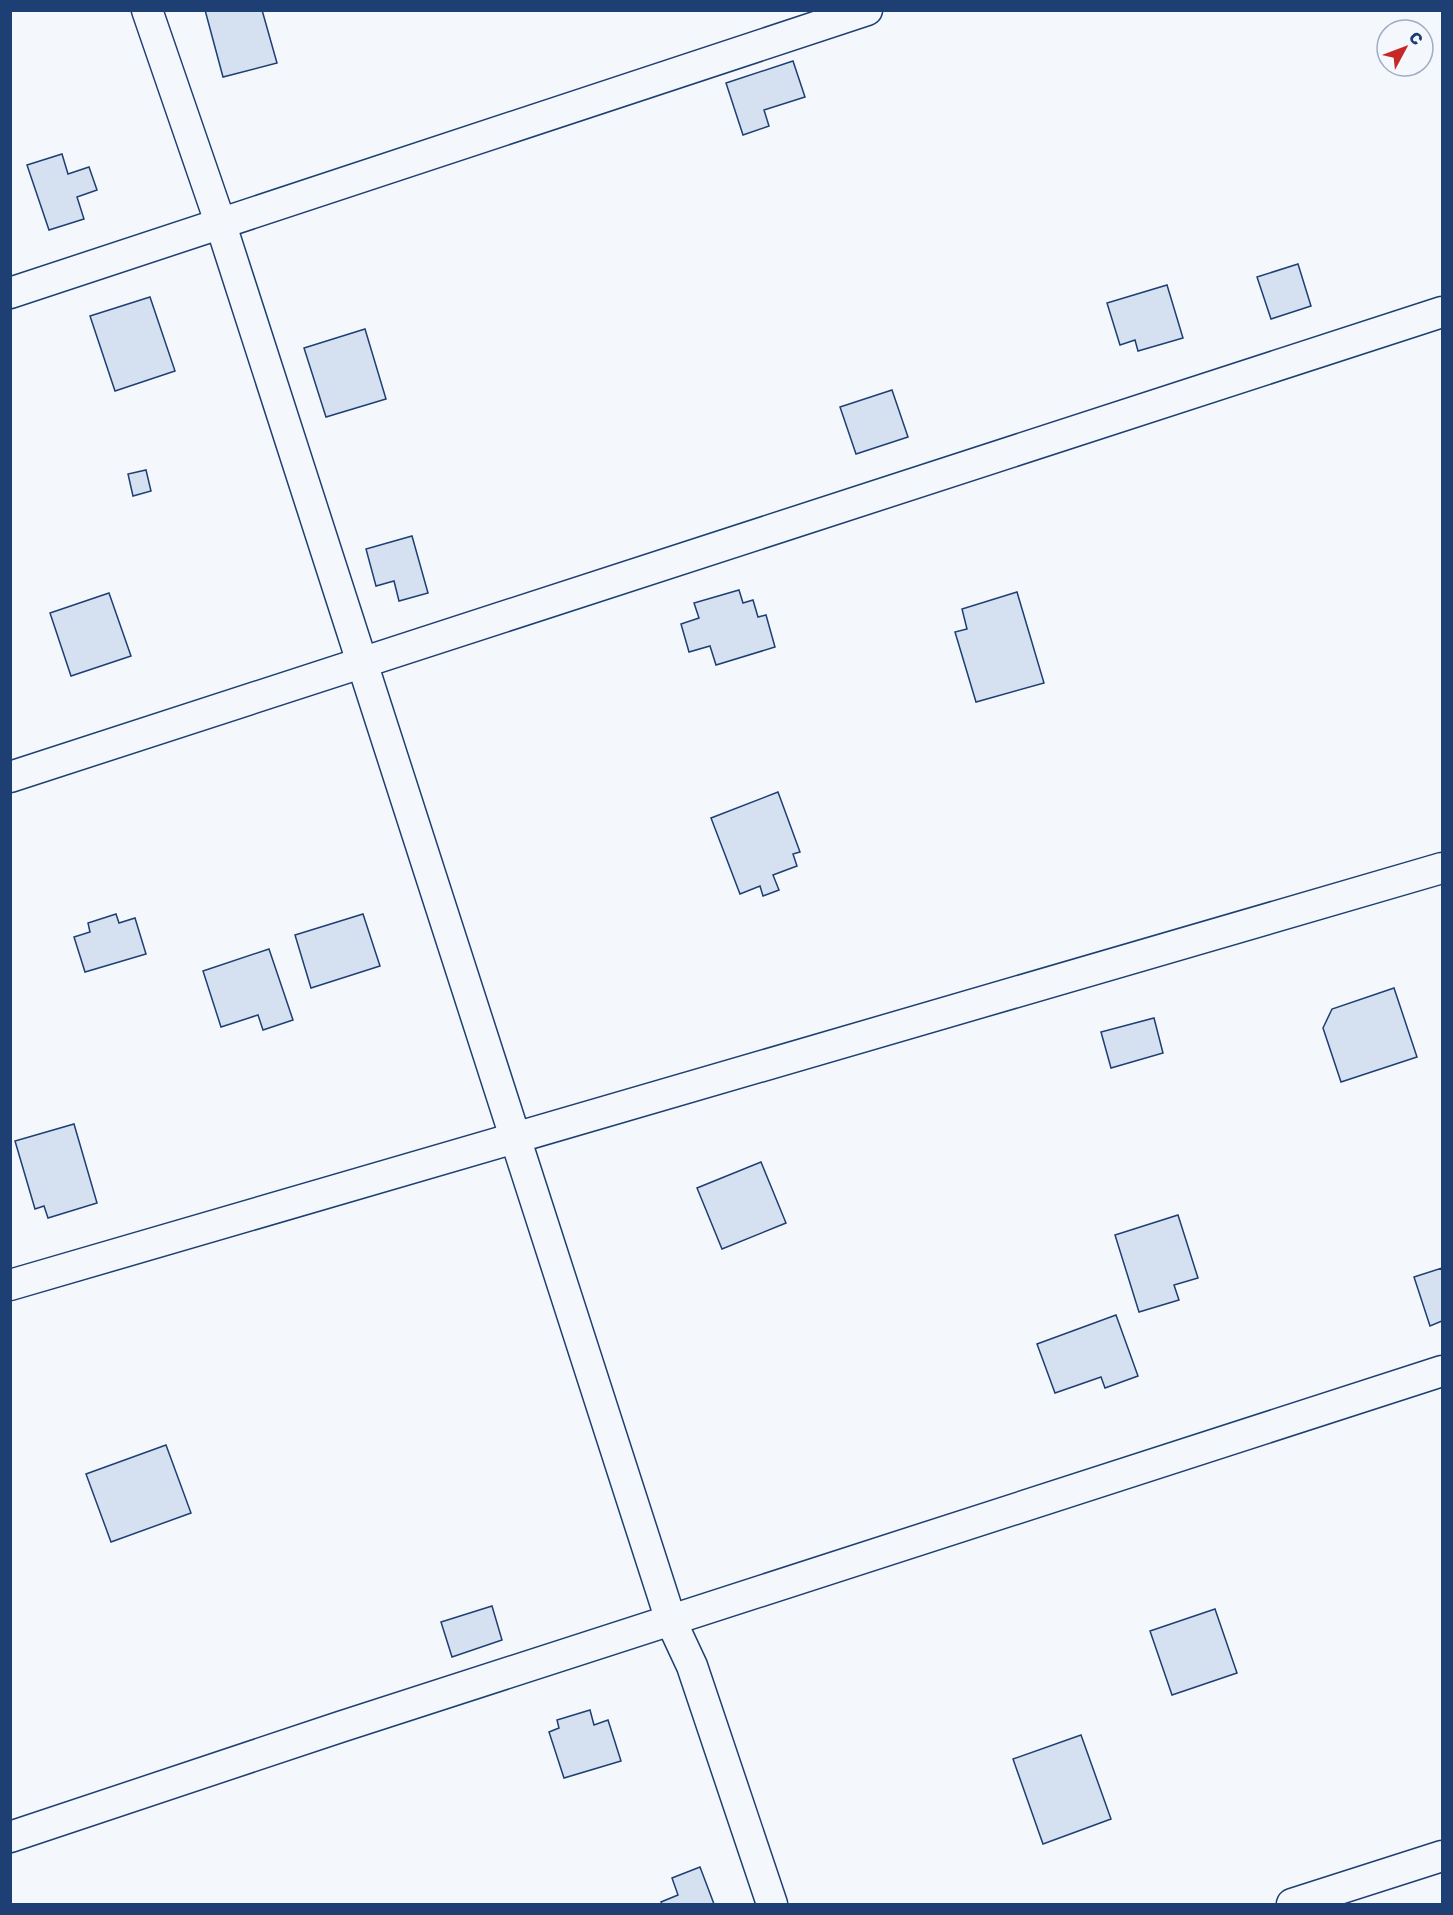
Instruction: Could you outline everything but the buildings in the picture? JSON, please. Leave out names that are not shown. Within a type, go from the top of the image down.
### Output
[{"type":"street","points":[[147,10],[220,225],[671,1621],[692,1666],[772,1905]]},
{"type":"street","points":[[10,293],[867,10]]},
{"type":"street","points":[[10,777],[1443,312]]},
{"type":"street","points":[[10,1285],[1443,868]]},
{"type":"street","points":[[10,1837],[1443,1371]]},
{"type":"street","points":[[1292,1905],[1443,1856]]}]
